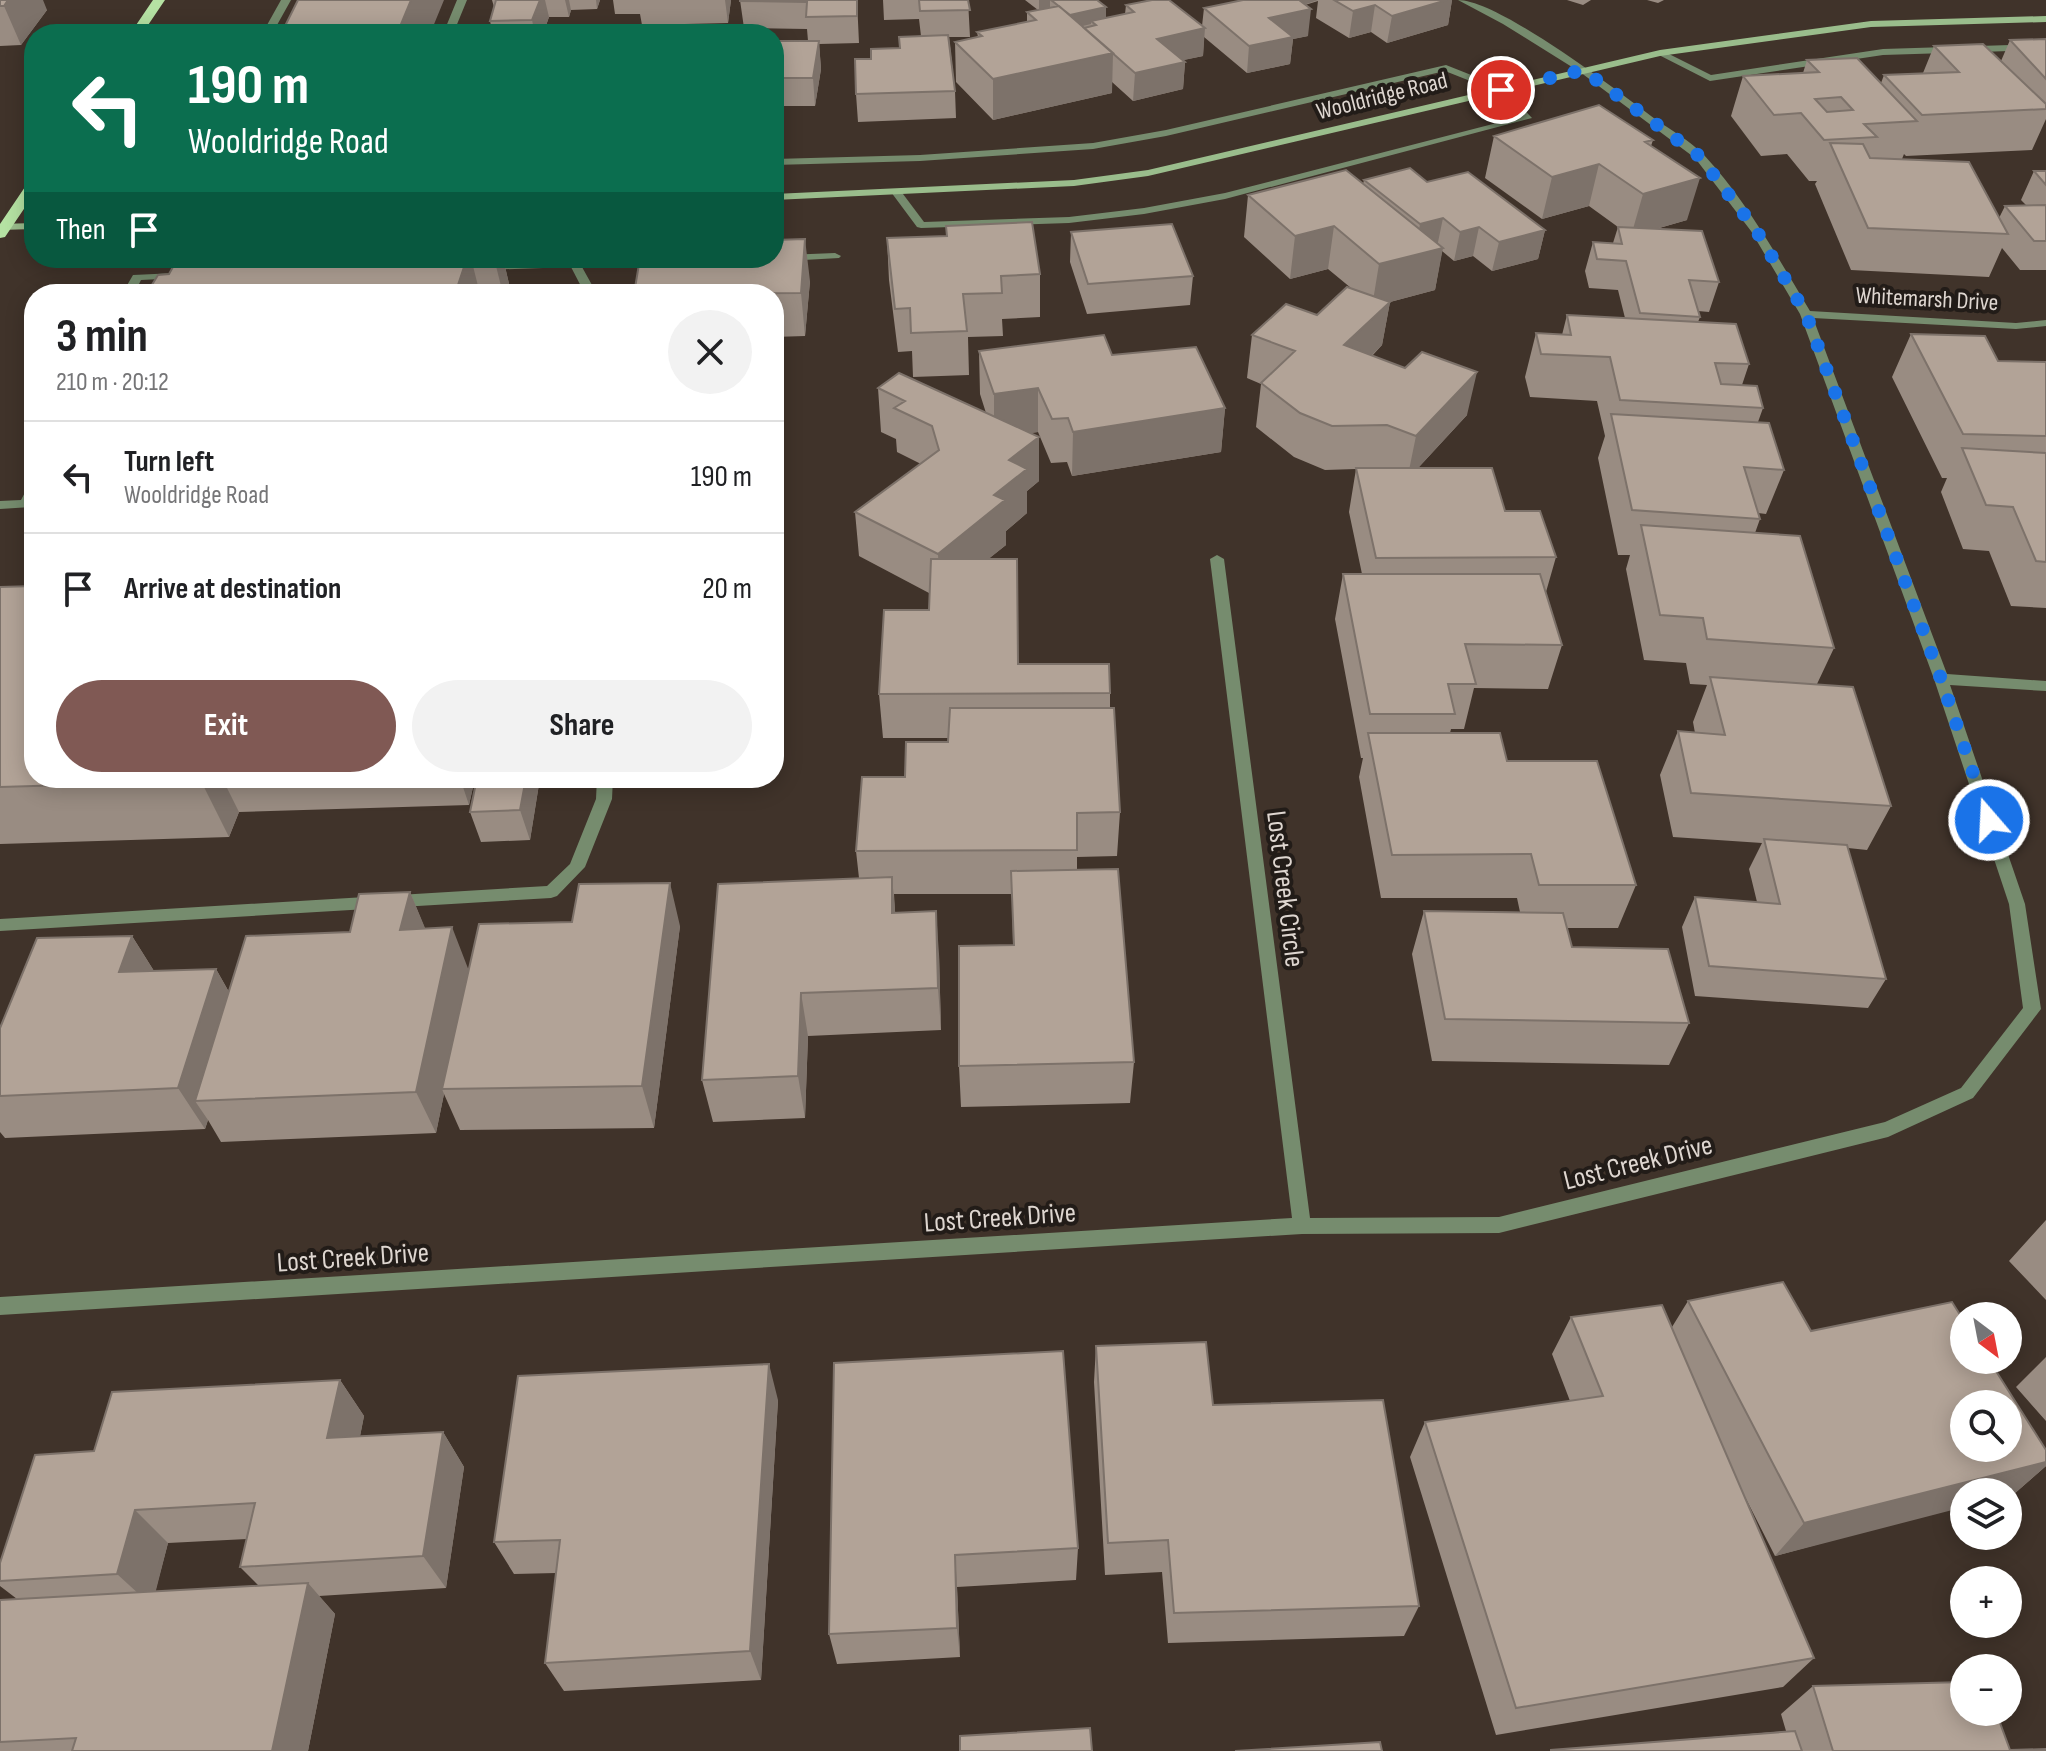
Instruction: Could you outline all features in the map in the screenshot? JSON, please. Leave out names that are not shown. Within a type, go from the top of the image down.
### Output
[{"type":"main road","points":[[143,24],[159,0]]},
{"type":"main road","points":[[1,229],[24,198]]},
{"type":"street","points":[[273,24],[286,0]]},
{"type":"street","points":[[452,24],[462,0]]},
{"type":"street","name":"Lost Creek Drive","points":[[0,1306],[1302,1226],[1499,1225],[1888,1129],[1967,1093],[2032,1009],[2017,904],[1941,679],[1806,314],[1756,230],[1699,156],[1583,70],[1506,22],[1463,0]]},
{"type":"street","name":"Wooldridge Road","points":[[784,197],[1074,183],[1148,173],[1660,53],[1871,24],[2046,19]]},
{"type":"street","points":[[1660,53],[1710,78],[1883,52],[2046,47]]},
{"type":"street","points":[[784,162],[920,158],[1093,146],[1166,133],[1446,68],[1501,90],[1527,118],[1225,196],[1144,211],[1069,220],[921,225],[896,192]]},
{"type":"street","points":[[1,229],[24,227]]},
{"type":"street","points":[[784,258],[835,256]]},
{"type":"street","points":[[133,284],[137,277],[184,276]]},
{"type":"street","name":"Whitemarsh Drive","points":[[1806,314],[2016,326],[2046,323]]},
{"type":"street","points":[[0,505],[24,507]]},
{"type":"street","name":"Lost Creek Circle","points":[[1217,559],[1302,1226]]},
{"type":"street","points":[[1941,679],[2046,686]]},
{"type":"street","points":[[0,925],[551,892],[577,867],[604,799],[605,788]]},
{"type":"building","points":[[298,0],[411,0],[401,24],[286,24]]},
{"type":"building","points":[[496,0],[540,0],[532,20],[490,21]]},
{"type":"building","points":[[740,0],[857,0],[857,16],[806,17],[807,2]]},
{"type":"building","points":[[919,0],[968,0],[970,10],[920,11]]},
{"type":"building","points":[[1051,0],[1097,0],[1106,7],[1070,15]]},
{"type":"building","points":[[1169,0],[1205,28],[1157,39],[1185,62],[1135,73],[1084,28],[1096,25],[1091,21],[1134,12],[1126,5]]},
{"type":"building","points":[[1243,0],[1299,0],[1311,9],[1269,18],[1293,37],[1249,46],[1204,8]]},
{"type":"building","points":[[1334,0],[1447,0],[1392,16],[1375,5],[1353,11]]},
{"type":"building","points":[[1059,6],[1113,53],[993,79],[955,42],[982,36],[977,32],[1036,20],[1027,12]]},
{"type":"building","points":[[948,35],[955,91],[856,94],[855,59],[871,59],[871,49],[900,48],[899,37]]},
{"type":"building","points":[[2046,39],[2046,79],[2010,40]]},
{"type":"building","points":[[784,41],[819,41],[813,78],[784,78]]},
{"type":"building","points":[[1983,44],[2046,104],[2046,109],[1922,115],[1884,75],[1959,72],[1934,46]]},
{"type":"building","points":[[1857,58],[1917,121],[1864,124],[1877,137],[1824,140],[1801,113],[1774,115],[1743,76],[1819,72],[1807,60]],"holes":[[[1841,97],[1853,110],[1827,112],[1815,99]]]},
{"type":"building","points":[[1599,105],[1653,140],[1645,142],[1700,178],[1643,194],[1599,164],[1552,177],[1494,136]]},
{"type":"building","points":[[1830,143],[1863,144],[1870,158],[1969,162],[2008,234],[1868,228]]},
{"type":"building","points":[[1410,168],[1427,182],[1468,172],[1545,230],[1499,242],[1479,227],[1460,232],[1443,218],[1420,224],[1364,180]]},
{"type":"building","points":[[1346,170],[1443,248],[1379,264],[1334,226],[1295,236],[1248,195]]},
{"type":"building","points":[[2034,171],[2046,171],[2046,185]]},
{"type":"building","points":[[2046,205],[2046,241],[2034,241],[2005,206]]},
{"type":"building","points":[[1032,222],[1040,274],[1001,276],[1002,293],[963,294],[967,331],[911,333],[910,308],[895,309],[887,238],[947,236],[946,226]]},
{"type":"building","points":[[1172,224],[1193,276],[1088,284],[1071,232]]},
{"type":"building","points":[[1618,227],[1702,231],[1719,282],[1689,280],[1700,317],[1640,313],[1626,261],[1597,259],[1593,242],[1622,244]]},
{"type":"building","points":[[805,239],[801,293],[784,293],[784,284],[636,284],[638,268],[784,268],[784,240]]},
{"type":"building","points":[[172,268],[464,268],[458,284],[152,284],[158,275],[169,274]]},
{"type":"building","points":[[1347,287],[1390,302],[1344,345],[1405,368],[1422,352],[1477,372],[1416,436],[1387,425],[1332,426],[1300,413],[1261,383],[1295,351],[1252,335],[1286,304],[1317,315]]},
{"type":"building","points":[[1567,315],[1736,324],[1749,364],[1715,363],[1721,384],[1757,386],[1763,408],[1620,400],[1610,357],[1541,354],[1536,333],[1571,335]]},
{"type":"building","points":[[1911,334],[1985,336],[1998,361],[2046,362],[2046,436],[1963,434]]},
{"type":"building","points":[[1104,335],[1112,355],[1196,347],[1225,408],[1073,432],[1068,418],[1052,419],[1038,388],[994,394],[979,351]]},
{"type":"building","points":[[899,373],[1039,437],[1009,460],[1027,469],[994,495],[1005,500],[938,554],[855,512],[939,450],[932,426],[894,408],[905,401],[878,388]]},
{"type":"building","points":[[1611,414],[1769,423],[1784,470],[1744,467],[1760,519],[1632,510]]},
{"type":"building","points":[[1962,448],[2046,453],[2046,562],[2036,561],[2013,507],[1986,505]]},
{"type":"building","points":[[1356,468],[1492,468],[1505,511],[1540,511],[1556,557],[1376,558]]},
{"type":"building","points":[[1641,525],[1800,536],[1834,648],[1707,639],[1703,618],[1660,615]]},
{"type":"building","points":[[931,559],[1017,559],[1018,664],[1109,664],[1110,693],[879,694],[884,610],[929,610]]},
{"type":"building","points":[[1343,574],[1540,574],[1562,645],[1465,644],[1476,684],[1448,684],[1455,714],[1370,714]]},
{"type":"building","points":[[24,586],[24,786],[0,787],[0,587]]},
{"type":"building","points":[[1710,677],[1853,687],[1891,806],[1691,793],[1678,731],[1725,735]]},
{"type":"building","points":[[950,708],[1114,708],[1120,812],[1077,813],[1077,850],[856,851],[862,777],[905,777],[906,742],[948,742]]},
{"type":"building","points":[[1368,733],[1500,733],[1507,761],[1597,761],[1636,885],[1539,885],[1531,854],[1392,855]]},
{"type":"building","points":[[475,788],[524,788],[520,810],[470,812]]},
{"type":"building","points":[[1764,839],[1847,845],[1886,979],[1709,966],[1695,897],[1780,904]]},
{"type":"building","points":[[1118,869],[1134,1062],[959,1066],[959,946],[1014,945],[1011,871]]},
{"type":"building","points":[[892,877],[892,913],[936,911],[938,988],[801,993],[798,1076],[702,1080],[718,884]]},
{"type":"building","points":[[670,883],[642,1086],[442,1089],[479,924],[572,922],[579,884]]},
{"type":"building","points":[[410,892],[400,930],[452,927],[416,1092],[195,1101],[246,936],[350,932],[359,894]]},
{"type":"building","points":[[1424,911],[1563,913],[1572,947],[1668,949],[1689,1023],[1445,1019]]},
{"type":"building","points":[[132,936],[119,972],[216,969],[178,1088],[0,1096],[0,1028],[37,938]]},
{"type":"building","points":[[1783,1282],[1811,1331],[1950,1302],[1950,1374],[1998,1374],[2008,1390],[1950,1390],[1950,1462],[2022,1462],[2022,1412],[2046,1450],[2046,1462],[1983,1478],[1950,1478],[1950,1486],[1804,1523],[1688,1301]]},
{"type":"building","points":[[1662,1305],[1814,1658],[1516,1708],[1425,1422],[1603,1396],[1571,1317]]},
{"type":"building","points":[[1206,1342],[1213,1405],[1383,1400],[1419,1606],[1174,1613],[1168,1540],[1108,1543],[1096,1346]]},
{"type":"building","points":[[1063,1351],[1078,1548],[955,1555],[957,1628],[829,1634],[834,1363]]},
{"type":"building","points":[[769,1364],[750,1651],[545,1663],[560,1540],[494,1542],[518,1376]]},
{"type":"building","points":[[340,1380],[327,1438],[443,1432],[423,1556],[240,1567],[255,1503],[135,1510],[117,1574],[0,1581],[0,1563],[35,1455],[94,1451],[112,1392]]},
{"type":"building","points":[[308,1583],[272,1751],[72,1751],[76,1738],[0,1742],[0,1600]]},
{"type":"building","points":[[1950,1682],[1950,1726],[2001,1726],[2010,1750],[2046,1751],[1833,1751],[1813,1686]]},
{"type":"building","points":[[1090,1728],[1092,1751],[960,1751],[960,1736]]},
{"type":"building","points":[[1795,1731],[1802,1751],[1551,1751],[1551,1750]]},
{"type":"building","points":[[1380,1742],[1382,1751],[1235,1751]]},
{"type":"route","points":[[1501,90],[1583,70],[1699,156],[1756,230],[1806,314],[1941,679],[1989,820]]}]
